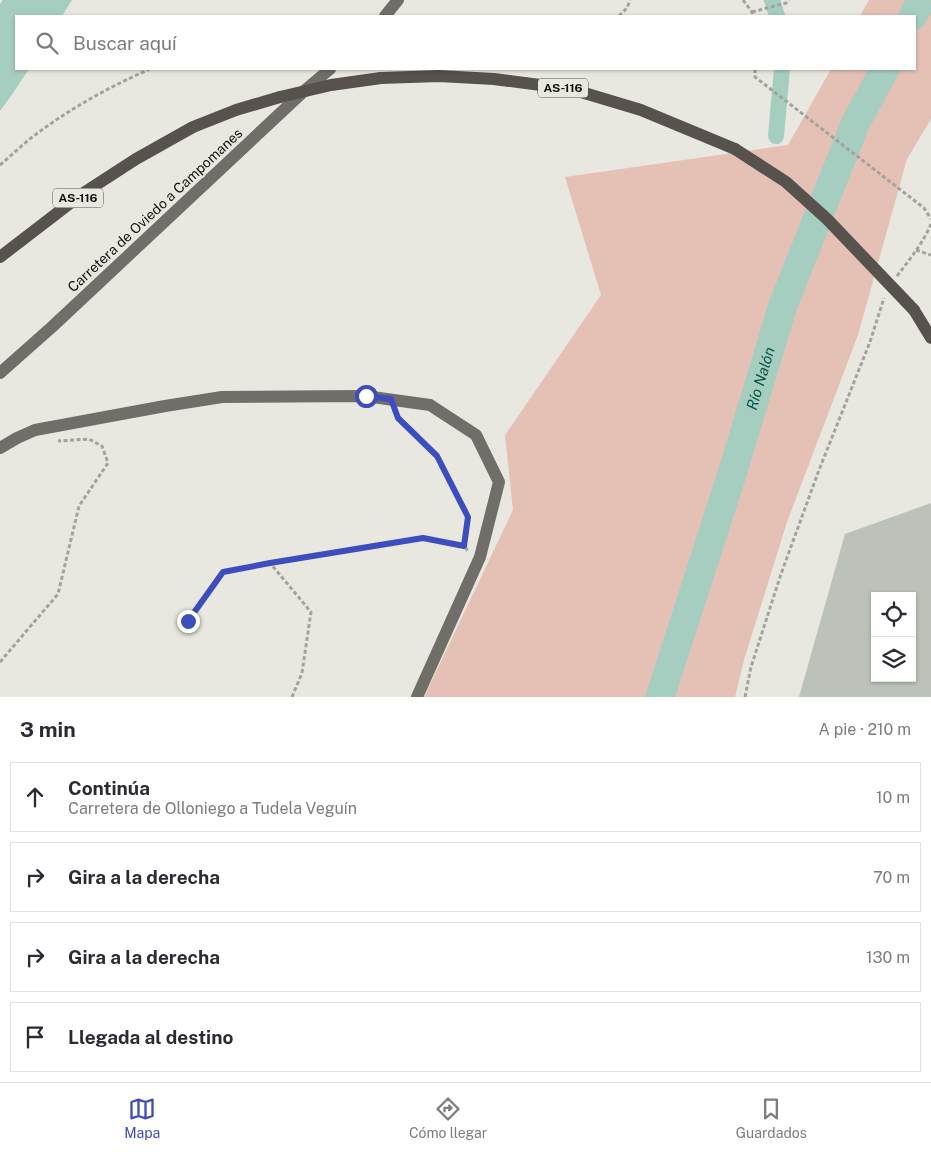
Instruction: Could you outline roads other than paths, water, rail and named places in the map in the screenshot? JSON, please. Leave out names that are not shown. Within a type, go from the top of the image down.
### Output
[{"type":"main road","name":"AS-116","points":[[0,257],[82,194],[136,159],[193,128],[236,110],[331,85],[381,78],[438,76],[494,79],[571,89],[640,110],[736,149],[786,182],[827,219],[914,310],[931,338]]},
{"type":"street","points":[[387,15],[398,0]]},
{"type":"street","name":"Carretera de Oviedo a Campomanes","points":[[0,373],[329,70]]},
{"type":"street","points":[[0,448],[34,430],[165,406],[222,398],[366,396],[430,405],[476,435],[499,482],[480,557],[417,697]]},
{"type":"water","points":[[3,0],[72,0],[63,15],[15,15],[15,70],[28,70],[0,111],[0,4]]},
{"type":"waterway","points":[[772,0],[777,15]]},
{"type":"waterway","name":"Río Nalón","points":[[914,15],[922,0]]},
{"type":"waterway","points":[[776,136],[782,70]]},
{"type":"waterway","name":"Río Nalón","points":[[660,697],[732,474],[783,305],[856,122],[884,70]]}]
